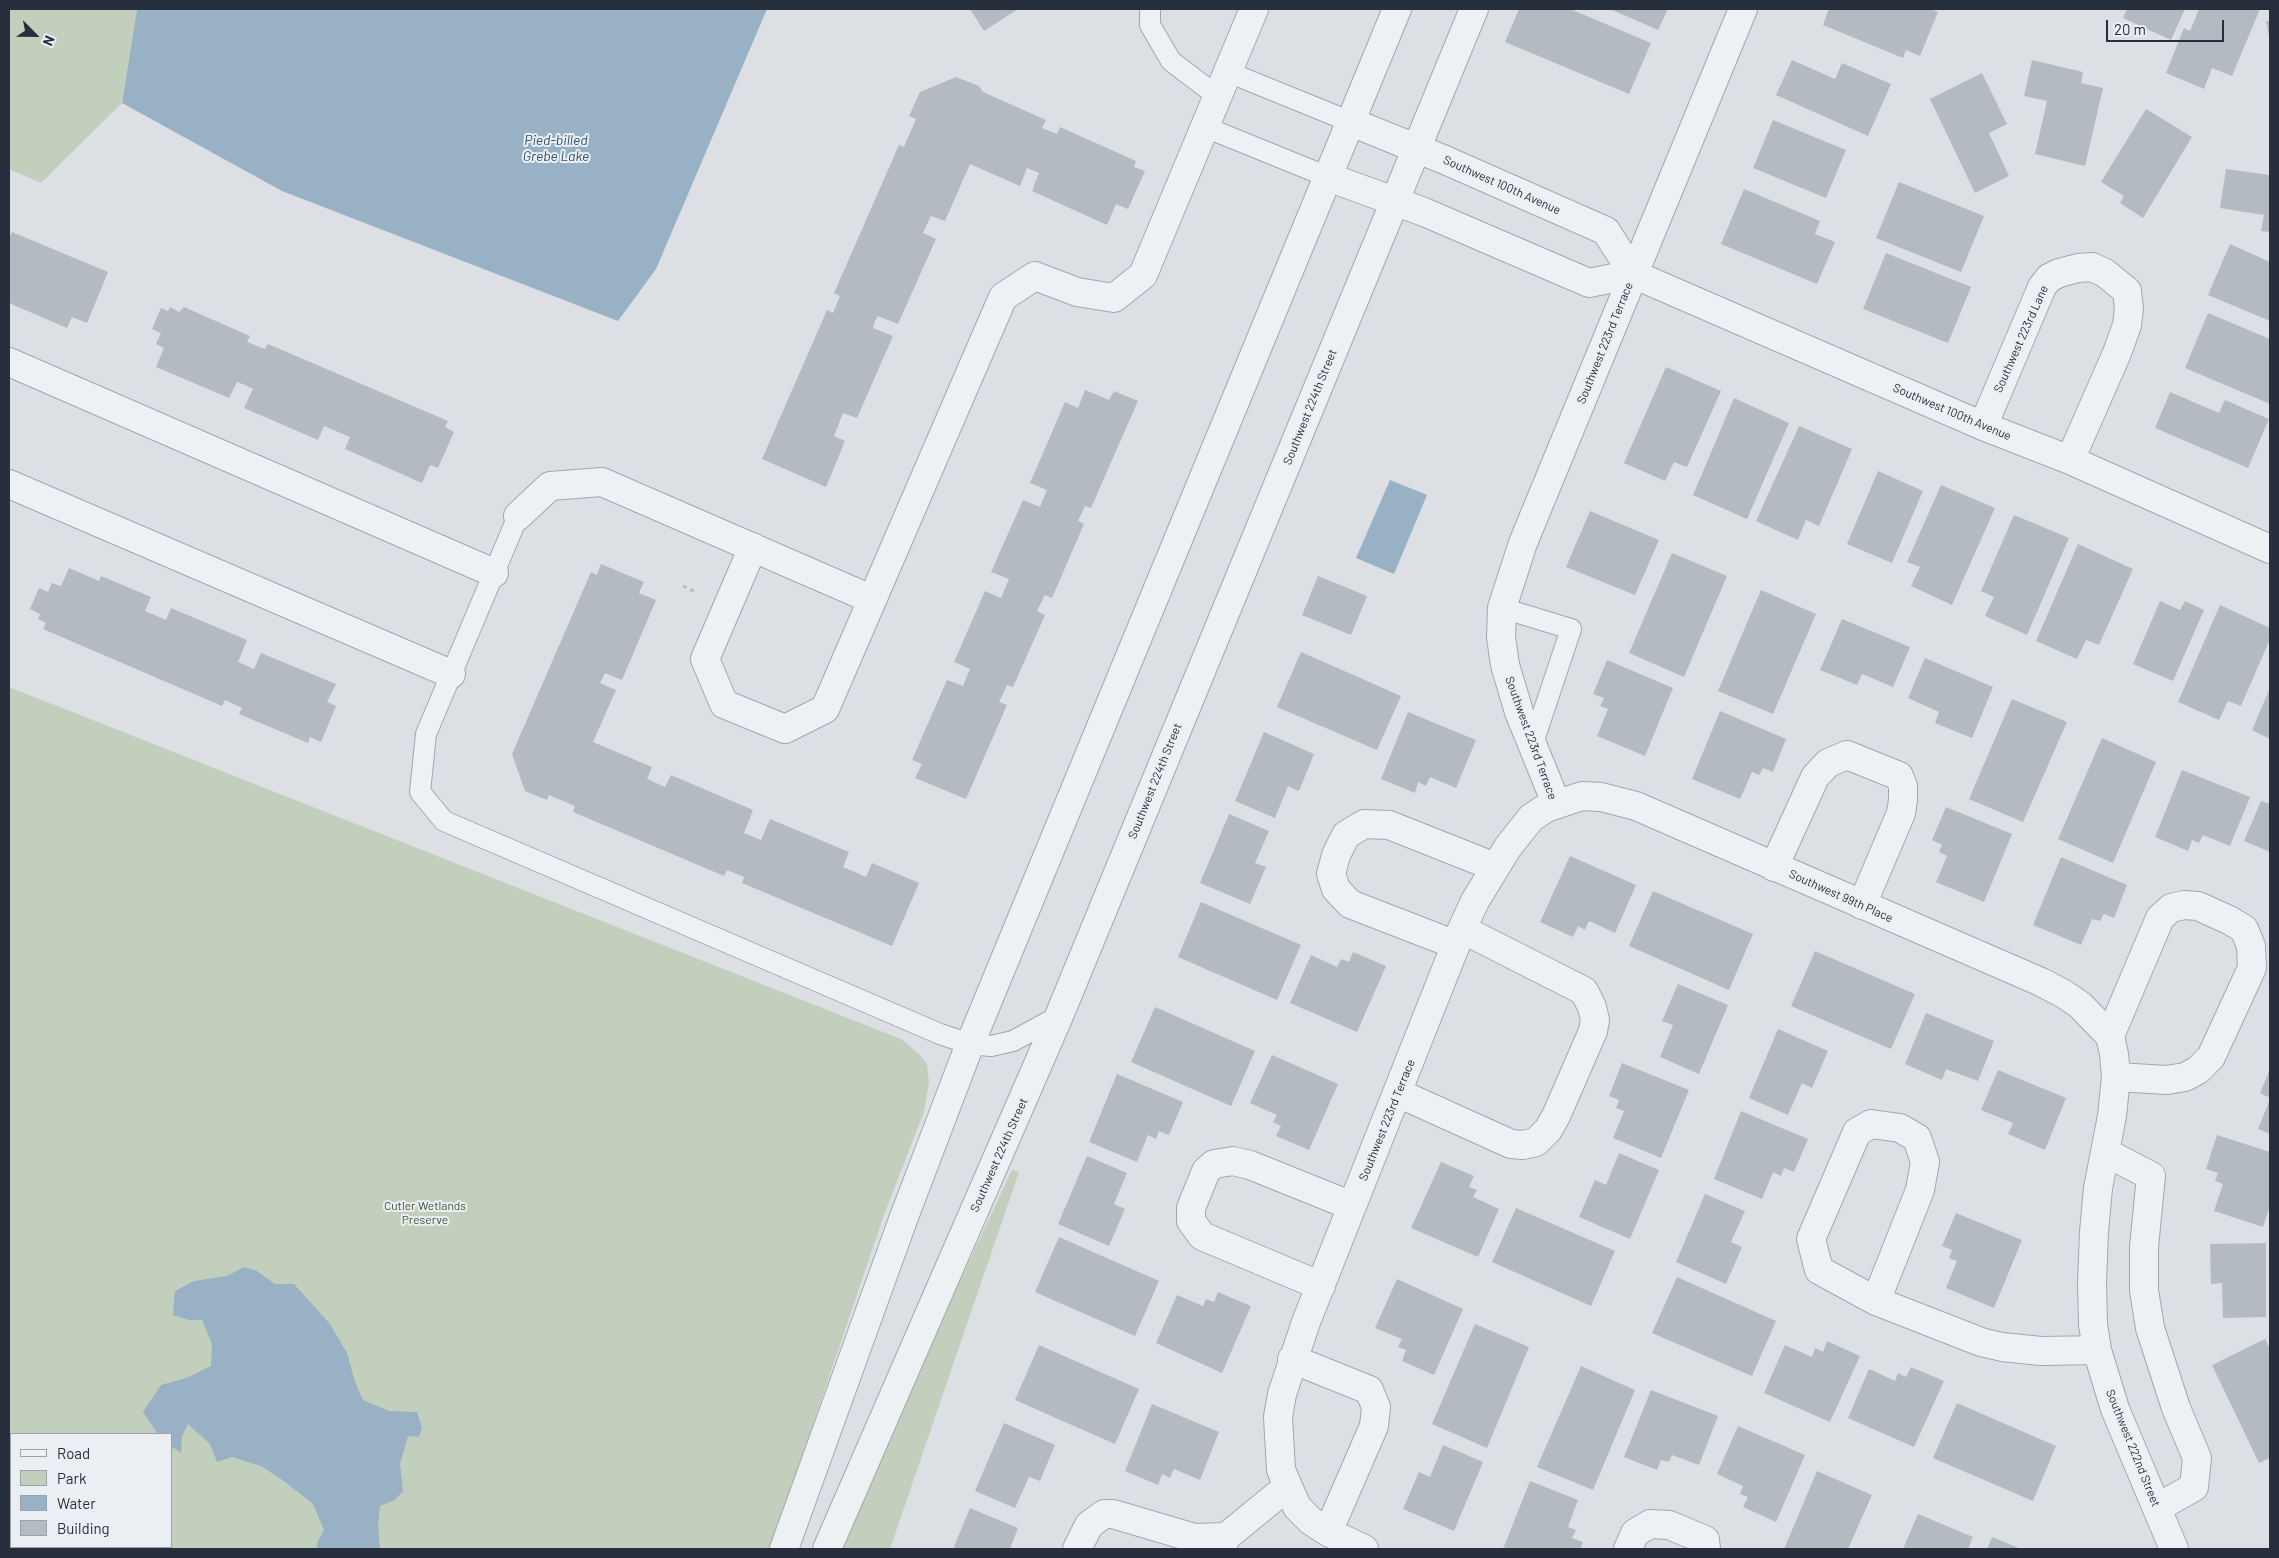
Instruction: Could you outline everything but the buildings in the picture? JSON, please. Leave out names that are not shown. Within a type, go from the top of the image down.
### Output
[{"type":"street","points":[[753,547],[705,659],[724,704],[785,729],[825,709],[1003,297],[1035,276],[1077,292],[1114,298],[1143,275],[1254,9]]},
{"type":"street","points":[[784,1549],[901,1226],[970,1044],[1398,9]]},
{"type":"street","name":"Southwest 224th Street","points":[[827,1549],[1059,1016],[1474,9]]},
{"type":"street","name":"Southwest 223rd Terrace","points":[[1364,1549],[1328,1532],[1311,1521],[1297,1507],[1287,1487],[1281,1470],[1278,1417],[1292,1359],[1459,937],[1495,867],[1508,847],[1532,818],[1556,803],[1518,712],[1505,665],[1501,637],[1502,608],[1523,543],[1743,9]]},
{"type":"street","name":"Southwest 100th Avenue","points":[[1351,122],[1417,148],[1606,231],[1634,274],[1983,426],[2070,460],[2270,549]]},
{"type":"street","points":[[1328,177],[1395,201],[1589,283],[1634,274]]},
{"type":"street","name":"Southwest 223rd Lane","points":[[1983,426],[2042,288],[2049,278],[2059,273],[2078,268],[2092,267],[2105,273],[2127,290],[2129,309],[2127,325],[2117,353],[2070,460]]},
{"type":"street","points":[[9,362],[494,572]]},
{"type":"street","points":[[518,516],[550,486],[602,482],[871,600]]},
{"type":"street","points":[[9,484],[451,674]]},
{"type":"street","points":[[1774,866],[1815,777],[1828,763],[1846,755],[1899,776],[1903,786],[1901,813],[1862,905]]},
{"type":"street","name":"Southwest 99th Place","points":[[1556,803],[1582,796],[1636,806],[2020,973],[2064,994],[2096,1020],[2110,1036]]},
{"type":"street","points":[[1398,1093],[1511,1144],[1523,1145],[1536,1142],[1548,1130],[1556,1116],[1593,1031],[1595,1020],[1592,1007],[1584,991],[1459,937],[1350,904],[1336,888],[1331,874],[1336,855],[1346,835],[1364,824],[1389,825],[1495,867]]},
{"type":"street","points":[[2110,1036],[2160,918],[2171,908],[2184,905],[2198,906],[2244,929],[2251,946],[2252,968],[2211,1057],[2198,1070],[2185,1078],[2167,1080],[2116,1077]]},
{"type":"street","name":"Southwest 222nd Street","points":[[2110,1036],[2116,1077],[2112,1116],[2098,1188],[2092,1283],[2093,1324],[2097,1350],[2115,1410],[2174,1549]]},
{"type":"street","points":[[1876,1300],[1920,1190],[1924,1162],[1916,1138],[1900,1128],[1871,1124],[1856,1132],[1811,1238],[1819,1270],[1876,1300],[1959,1335],[2002,1347],[2041,1351],[2097,1350]]},
{"type":"street","points":[[2105,1152],[2151,1176],[2144,1247],[2144,1290],[2150,1328],[2172,1399],[2196,1458],[2194,1487],[2157,1508]]},
{"type":"street","points":[[1321,1286],[1202,1236],[1191,1220],[1191,1208],[1206,1171],[1214,1164],[1233,1161],[1250,1165],[1352,1206]]},
{"type":"street","points":[[1292,1359],[1369,1390],[1376,1407],[1374,1426],[1328,1532]]},
{"type":"street","points":[[1077,1549],[1089,1525],[1104,1514],[1113,1514],[1194,1538],[1224,1543],[1287,1487]]},
{"type":"street","points":[[1628,1549],[1635,1533],[1650,1524],[1669,1525],[1705,1540],[1706,1549]]},
{"type":"lane","points":[[1150,9],[1150,26],[1171,61],[1222,84],[1351,122]]},
{"type":"lane","points":[[1205,127],[1328,177]]},
{"type":"lane","points":[[518,516],[426,734],[420,792],[444,820],[940,1034],[970,1044],[991,1046],[1013,1041],[1059,1016]]},
{"type":"lane","points":[[1502,608],[1571,629],[1532,746]]},
{"type":"green space","points":[[9,9],[137,9],[122,103],[41,183],[9,169]]},
{"type":"green space","name":"Cutler Wetlands Preserve","points":[[9,687],[901,1039],[918,1053],[927,1064],[929,1082],[924,1112],[884,1215],[771,1549],[9,1549]]},
{"type":"green space","points":[[1012,1170],[1019,1172],[890,1549],[837,1549],[884,1442]]},
{"type":"water","name":"Pied-billed Grebe Lake","points":[[137,9],[767,9],[656,269],[618,321],[282,191],[122,103]]},
{"type":"water","points":[[1390,480],[1427,495],[1394,574],[1356,558]]},
{"type":"water","points":[[244,1267],[257,1271],[275,1284],[294,1284],[330,1324],[347,1353],[355,1382],[363,1400],[389,1411],[417,1412],[422,1428],[419,1437],[408,1436],[400,1464],[403,1491],[395,1500],[380,1506],[378,1525],[380,1549],[319,1549],[316,1545],[324,1530],[313,1504],[284,1481],[261,1466],[232,1457],[217,1462],[210,1444],[188,1424],[182,1436],[181,1453],[172,1447],[172,1433],[157,1433],[143,1412],[161,1385],[186,1378],[211,1366],[212,1344],[202,1320],[189,1320],[173,1315],[175,1291],[194,1281],[227,1276]]}]
